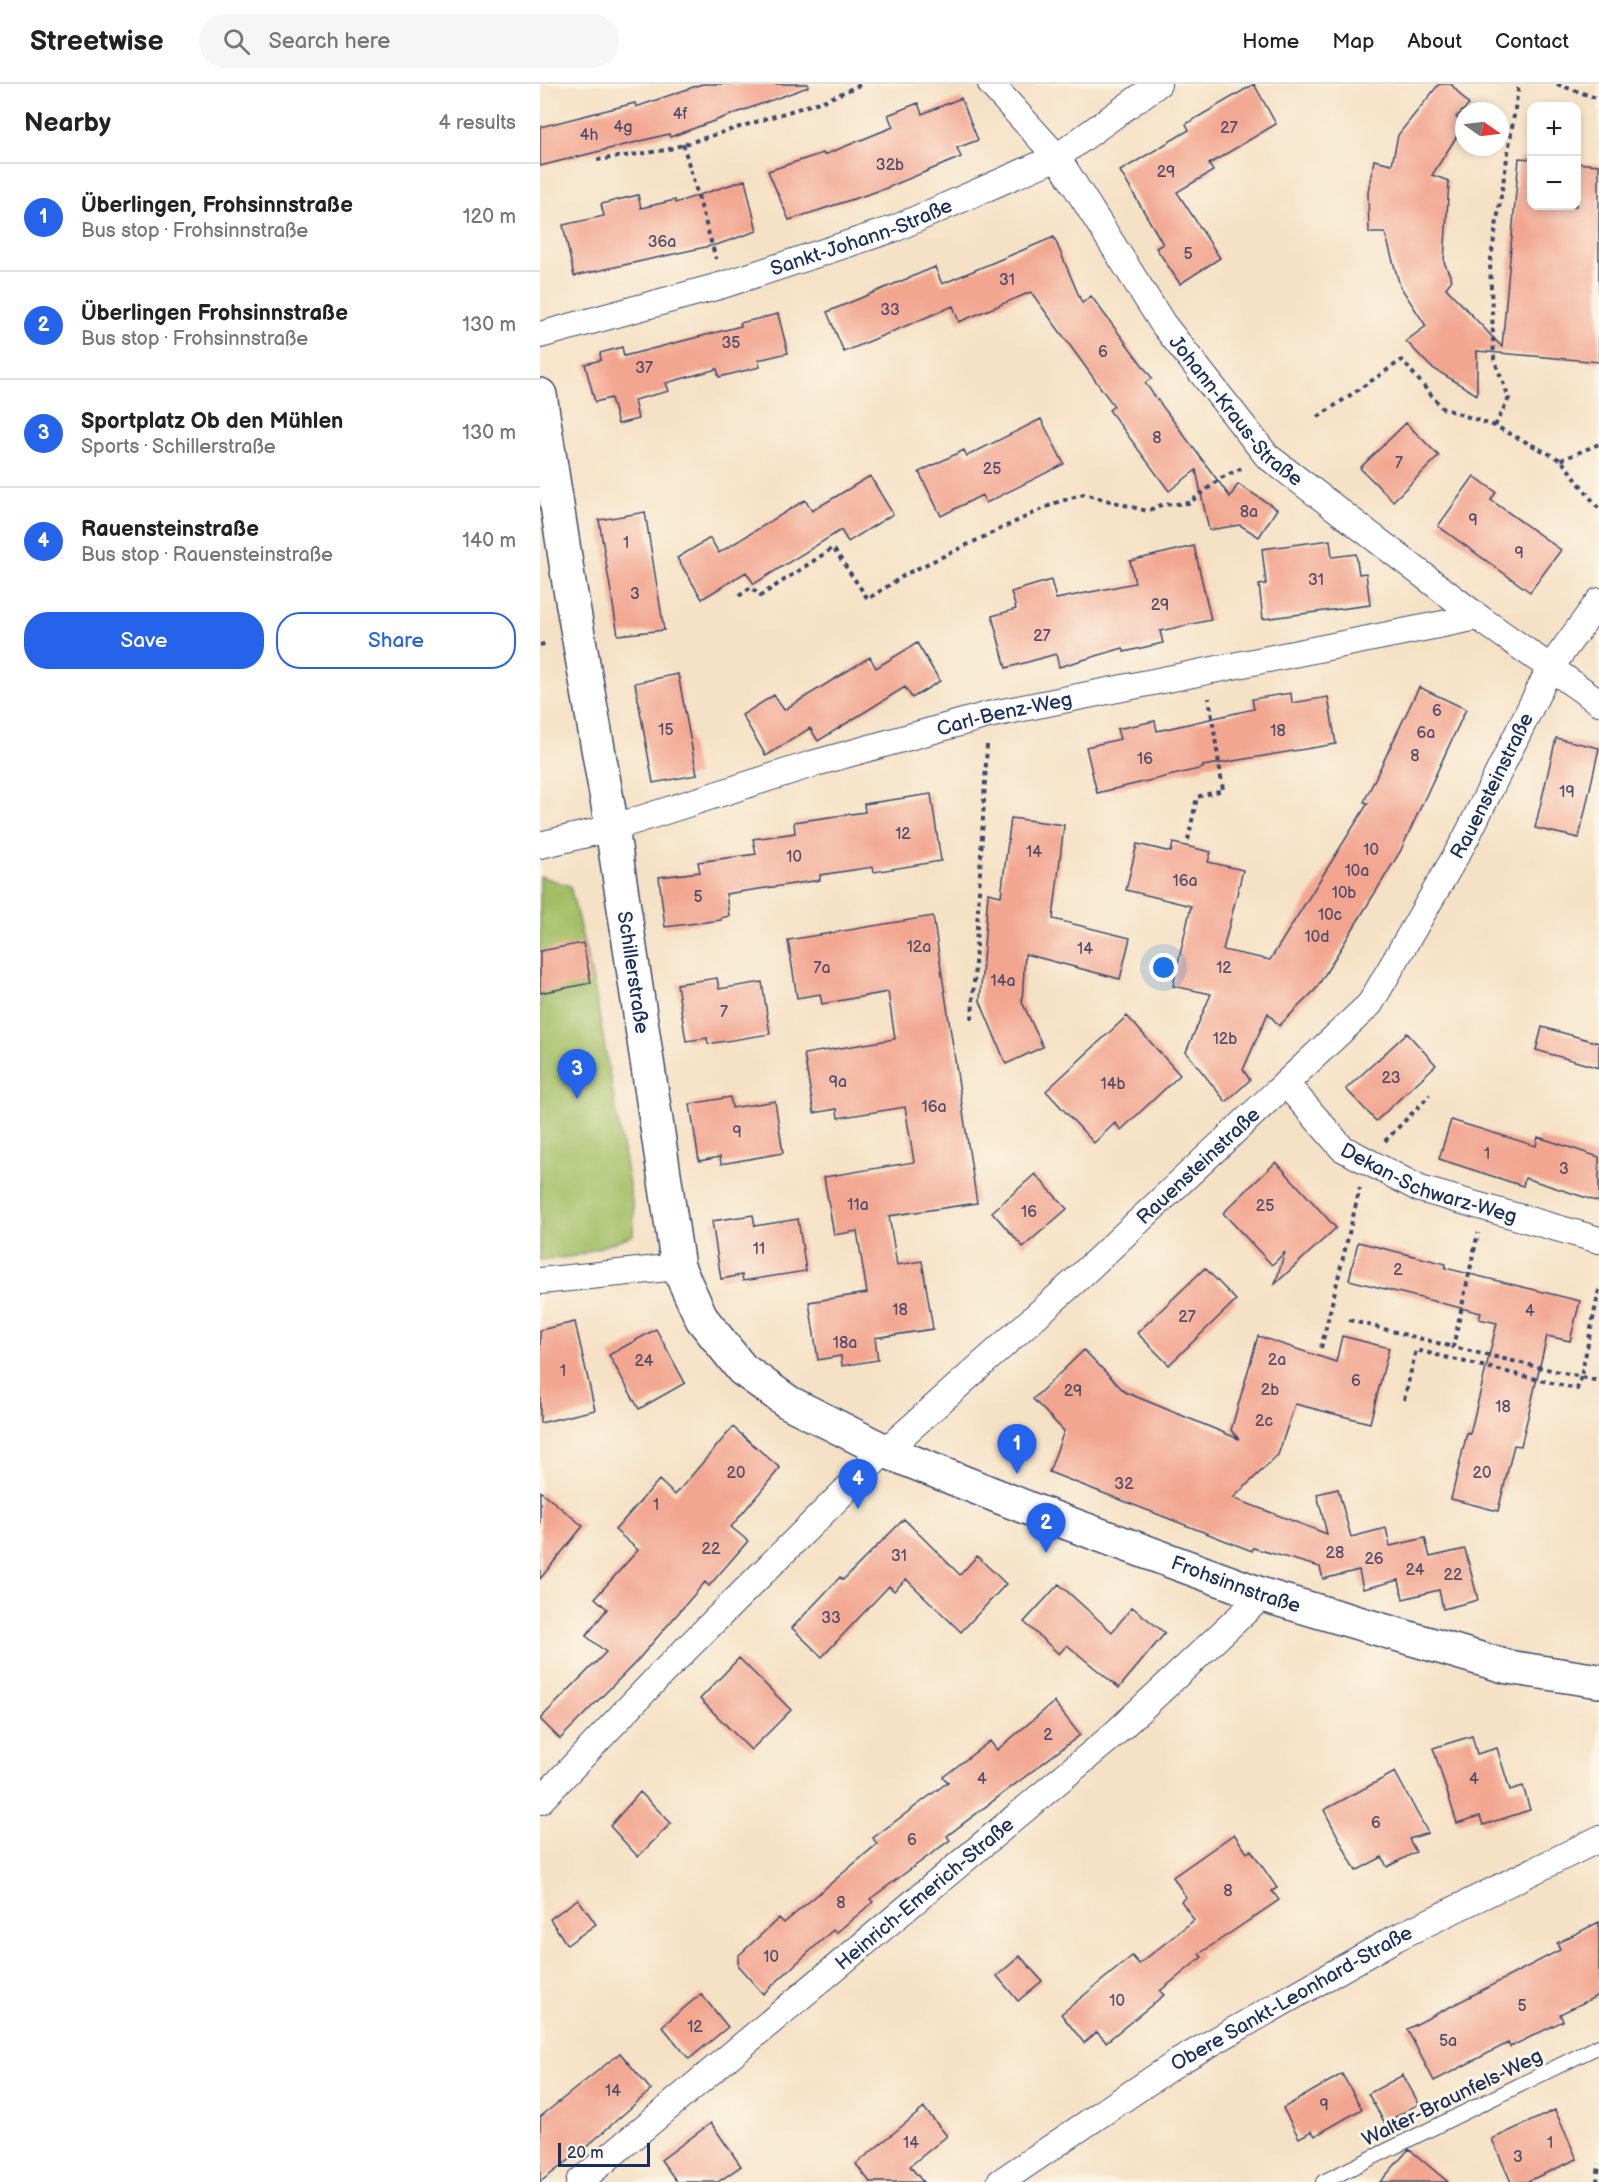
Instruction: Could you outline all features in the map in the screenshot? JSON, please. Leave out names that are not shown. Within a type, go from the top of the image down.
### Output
[{"type":"street","name":"Johann-Kraus-Straße","points":[[991,84],[1057,157],[1163,324],[1267,456],[1478,617],[1550,668]]},
{"type":"street","name":"Sankt-Johann-Straße","points":[[540,335],[723,285],[896,228],[1057,157],[1158,84]]},
{"type":"street","name":"Schillerstraße","points":[[540,395],[569,583],[612,828],[678,1267],[702,1319],[742,1369],[788,1402],[885,1450]]},
{"type":"street","name":"Rauensteinstraße","points":[[540,1801],[659,1676],[885,1450],[1075,1281],[1124,1233],[1287,1085],[1370,1004],[1466,838],[1550,668],[1599,601]]},
{"type":"street","name":"Carl-Benz-Weg","points":[[540,845],[612,828],[812,764],[988,715],[1478,617]]},
{"type":"street","points":[[1550,668],[1599,702]]},
{"type":"street","name":"Dekan-Schwarz-Weg","points":[[1287,1085],[1342,1148],[1420,1189],[1599,1240]]},
{"type":"street","points":[[540,1281],[678,1267]]},
{"type":"street","name":"Frohsinnstraße","points":[[885,1450],[1035,1511],[1263,1595],[1508,1667],[1599,1681]]},
{"type":"street","name":"Heinrich-Emerich-Straße","points":[[579,2182],[1110,1738],[1263,1595]]},
{"type":"street","name":"Obere Sankt-Leonhard-Straße","points":[[1000,2182],[1178,2062],[1394,1939],[1584,1844],[1599,1839]]},
{"type":"lane","name":"Walter-Braunfels-Weg","points":[[1323,2182],[1599,2046]]},
{"type":"path","points":[[597,160],[666,150],[826,100],[862,84]]},
{"type":"path","points":[[1495,426],[1509,398],[1494,359],[1490,264],[1520,84]]},
{"type":"path","points":[[1557,84],[1599,99]]},
{"type":"path","points":[[683,144],[723,285]]},
{"type":"path","points":[[1318,417],[1402,360],[1442,408],[1495,426],[1560,460],[1599,509]]},
{"type":"path","points":[[1560,460],[1599,444]]},
{"type":"path","points":[[739,596],[752,587],[760,596],[833,548],[868,599],[908,573],[1055,502],[1084,494],[1147,511],[1161,505],[1188,503],[1221,478],[1267,456]]},
{"type":"path","points":[[1188,840],[1197,797],[1223,790],[1205,673]]},
{"type":"path","points":[[972,1019],[988,715]]},
{"type":"path","points":[[1321,1348],[1366,1161],[1430,1095]]},
{"type":"path","points":[[1453,1347],[1484,1206]]},
{"type":"path","points":[[1404,1400],[1416,1350],[1577,1389],[1599,1290]]},
{"type":"path","points":[[1349,1320],[1599,1382]]},
{"type":"path","points":[[1597,2182],[1599,2164]]},
{"type":"green space","points":[[540,876],[570,886],[594,986],[634,1213],[633,1235],[576,1256],[540,1260]]},
{"type":"building","points":[[702,84],[808,84],[808,87],[670,137],[669,134],[540,166],[540,127],[635,103],[636,107]]},
{"type":"building","points":[[1254,84],[1276,124],[1209,164],[1213,171],[1177,192],[1220,258],[1180,284],[1156,248],[1163,244],[1120,171],[1189,130],[1186,124]]},
{"type":"building","points":[[1439,84],[1451,84],[1466,102],[1455,102],[1455,139],[1432,175],[1449,181],[1444,262],[1452,280],[1446,288],[1502,347],[1519,158],[1527,159],[1527,210],[1581,210],[1581,163],[1599,165],[1599,362],[1477,351],[1477,395],[1431,367],[1406,341],[1426,326],[1400,286],[1385,233],[1369,233],[1368,192],[1374,160],[1392,164],[1398,135]]},
{"type":"building","points":[[961,98],[978,140],[957,148],[961,157],[884,189],[789,220],[768,171],[823,153],[824,155],[893,127],[888,115],[918,103],[922,114]]},
{"type":"building","points":[[745,180],[757,231],[719,244],[574,276],[563,225],[604,216],[601,204],[638,195],[641,208],[675,200],[675,203]]},
{"type":"building","points":[[1054,237],[1082,303],[1091,296],[1152,378],[1145,383],[1230,497],[1238,484],[1277,509],[1259,537],[1240,525],[1209,530],[1196,470],[1169,491],[1109,410],[1114,406],[1031,292],[959,322],[953,306],[844,352],[827,312],[935,267],[942,284]]},
{"type":"building","points":[[778,314],[788,353],[758,360],[760,367],[719,377],[717,369],[666,383],[669,391],[634,400],[638,419],[618,424],[611,398],[595,402],[585,364],[601,360],[600,353],[622,347],[624,356],[741,326],[740,323]]},
{"type":"building","points":[[1041,419],[1064,464],[986,503],[982,495],[941,516],[919,472],[964,450],[967,456]]},
{"type":"building","points":[[1406,423],[1439,456],[1393,501],[1360,468]]},
{"type":"building","points":[[870,476],[893,514],[848,542],[841,530],[754,584],[746,572],[702,599],[677,558],[710,538],[719,553],[805,500],[812,511]]},
{"type":"building","points":[[1474,476],[1496,492],[1491,500],[1561,550],[1530,592],[1438,526]]},
{"type":"building","points":[[645,512],[664,630],[618,635],[599,520]]},
{"type":"building","points":[[1330,540],[1332,557],[1356,554],[1359,574],[1366,573],[1370,605],[1263,619],[1259,585],[1266,584],[1262,549]]},
{"type":"building","points":[[1194,546],[1211,620],[1160,631],[1163,643],[1124,652],[1123,648],[1059,667],[1056,654],[1006,668],[992,616],[1016,609],[1011,592],[1051,580],[1056,599],[1135,583],[1130,561]]},
{"type":"building","points":[[917,643],[940,681],[912,698],[905,687],[818,741],[810,728],[766,756],[742,715],[774,695],[784,710],[870,657],[876,668]]},
{"type":"building","points":[[678,674],[697,775],[653,783],[635,683]]},
{"type":"building","points":[[1419,687],[1466,709],[1400,852],[1316,989],[1279,1026],[1268,1013],[1243,1070],[1250,1080],[1226,1102],[1186,1052],[1211,994],[1173,986],[1191,906],[1126,890],[1137,844],[1171,852],[1173,843],[1211,852],[1208,862],[1243,870],[1223,950],[1270,960],[1368,803],[1364,802]]},
{"type":"building","points":[[1291,693],[1292,703],[1328,697],[1336,744],[1203,766],[1203,768],[1097,793],[1086,747],[1120,739],[1117,729],[1155,721],[1157,731],[1254,709],[1252,699]]},
{"type":"building","points":[[1556,738],[1599,748],[1579,838],[1535,828]]},
{"type":"building","points":[[931,794],[941,861],[874,872],[873,867],[820,875],[820,880],[726,894],[729,916],[721,920],[665,927],[659,877],[700,872],[698,862],[756,854],[753,839],[795,833],[794,822],[865,812],[864,804]]},
{"type":"building","points":[[1011,818],[1064,825],[1053,919],[1130,938],[1120,979],[1025,954],[1022,1002],[1043,1047],[1006,1064],[980,1001],[988,893],[1001,896]]},
{"type":"building","points":[[933,916],[977,1203],[889,1216],[897,1265],[922,1261],[933,1329],[875,1338],[878,1360],[842,1366],[841,1356],[818,1360],[809,1302],[867,1293],[857,1231],[834,1235],[824,1177],[914,1162],[905,1107],[838,1118],[837,1109],[814,1113],[804,1054],[895,1039],[888,992],[822,1004],[820,994],[797,998],[788,940]]},
{"type":"building","points":[[583,943],[591,983],[540,993],[540,951]]},
{"type":"building","points":[[717,978],[719,989],[762,982],[770,1034],[708,1044],[707,1038],[686,1041],[677,984]]},
{"type":"building","points":[[1127,1016],[1180,1075],[1121,1130],[1115,1123],[1094,1143],[1046,1091]]},
{"type":"building","points":[[1542,1027],[1599,1043],[1599,1068],[1536,1050]]},
{"type":"building","points":[[1407,1033],[1436,1065],[1376,1121],[1346,1089]]},
{"type":"building","points":[[730,1097],[732,1108],[775,1101],[783,1153],[721,1164],[720,1157],[699,1161],[690,1104]]},
{"type":"building","points":[[1451,1120],[1536,1146],[1538,1137],[1599,1157],[1599,1202],[1525,1178],[1523,1186],[1439,1159]]},
{"type":"building","points":[[1276,1162],[1336,1228],[1275,1284],[1285,1252],[1272,1265],[1223,1213]]},
{"type":"building","points":[[1035,1174],[1067,1209],[1023,1247],[992,1212]]},
{"type":"building","points":[[753,1215],[755,1226],[798,1219],[806,1271],[743,1281],[742,1275],[721,1279],[712,1221]]},
{"type":"building","points":[[1358,1242],[1446,1264],[1445,1268],[1580,1301],[1570,1341],[1547,1336],[1521,1446],[1514,1445],[1498,1511],[1451,1499],[1467,1433],[1470,1434],[1497,1323],[1479,1319],[1481,1313],[1349,1280]]},
{"type":"building","points":[[1205,1268],[1236,1300],[1169,1365],[1137,1333]]},
{"type":"building","points":[[575,1322],[595,1410],[540,1423],[540,1330]]},
{"type":"building","points":[[656,1329],[685,1383],[639,1409],[609,1355]]},
{"type":"building","points":[[1258,1336],[1336,1362],[1342,1336],[1389,1348],[1370,1423],[1295,1404],[1278,1455],[1233,1498],[1327,1534],[1317,1494],[1338,1489],[1351,1537],[1386,1528],[1390,1546],[1425,1538],[1430,1557],[1465,1549],[1478,1600],[1443,1609],[1439,1590],[1403,1599],[1399,1580],[1363,1589],[1359,1570],[1323,1579],[1320,1567],[1253,1548],[1252,1551],[1049,1472],[1064,1431],[1033,1399],[1084,1350],[1125,1392],[1239,1439],[1231,1430]]},
{"type":"building","points":[[733,1427],[780,1468],[731,1527],[748,1541],[709,1586],[705,1582],[636,1662],[560,1739],[540,1719],[606,1652],[586,1636],[607,1609],[595,1598],[638,1550],[615,1530],[659,1480],[675,1495]]},
{"type":"building","points":[[540,1491],[583,1526],[540,1579]]},
{"type":"building","points":[[904,1519],[960,1575],[977,1556],[1006,1584],[961,1632],[906,1579],[894,1591],[889,1586],[822,1657],[792,1628],[840,1577],[843,1580]]},
{"type":"building","points":[[1059,1584],[1112,1632],[1132,1607],[1165,1633],[1119,1688],[1067,1645],[1059,1654],[1024,1622]]},
{"type":"building","points":[[739,1658],[791,1710],[751,1750],[700,1699]]},
{"type":"building","points":[[1054,1702],[1080,1735],[947,1836],[950,1840],[870,1899],[873,1902],[836,1933],[833,1930],[763,1994],[738,1966],[738,1956],[779,1918],[784,1923],[877,1844],[873,1838],[948,1782],[943,1777],[990,1741],[997,1750]]},
{"type":"building","points":[[1472,1736],[1477,1754],[1497,1748],[1510,1790],[1523,1786],[1530,1810],[1483,1825],[1480,1816],[1457,1823],[1433,1748]]},
{"type":"building","points":[[1395,1772],[1428,1833],[1409,1839],[1416,1852],[1387,1867],[1382,1857],[1356,1871],[1324,1810]]},
{"type":"building","points":[[640,1792],[671,1823],[638,1857],[610,1826]]},
{"type":"building","points":[[1234,1834],[1247,1853],[1251,1850],[1277,1888],[1272,1891],[1279,1900],[1199,1954],[1202,1957],[1160,1991],[1164,1995],[1106,2042],[1097,2032],[1084,2043],[1061,2014],[1132,1956],[1139,1964],[1194,1920],[1181,1901],[1186,1897],[1173,1877]]},
{"type":"building","points":[[578,1899],[596,1924],[567,1945],[550,1919]]},
{"type":"building","points":[[1599,1922],[1599,1995],[1560,2014],[1563,2021],[1510,2047],[1508,2043],[1434,2081],[1407,2029],[1560,1950],[1557,1943]]},
{"type":"building","points":[[1020,1956],[1042,1981],[1018,2001],[997,1976]]},
{"type":"building","points":[[701,1994],[728,2027],[689,2059],[662,2026]]},
{"type":"building","points":[[620,2053],[651,2090],[584,2149],[540,2182],[540,2117]]},
{"type":"building","points":[[1342,2074],[1362,2109],[1315,2136],[1312,2131],[1299,2138],[1283,2108]]},
{"type":"building","points":[[1403,2075],[1419,2104],[1385,2123],[1368,2094]]},
{"type":"building","points":[[924,2108],[947,2136],[910,2166],[923,2182],[870,2182],[856,2164]]},
{"type":"building","points":[[1555,2110],[1577,2159],[1526,2182],[1511,2182],[1492,2139]]},
{"type":"building","points":[[711,2123],[741,2166],[718,2182],[677,2182],[661,2160]]},
{"type":"building","points":[[1409,2149],[1448,2182],[1380,2182]]},
{"type":"place","name":"Sportplatz Ob den Mühlen","points":[[577,1099]]},
{"type":"place","name":"Überlingen, Frohsinnstraße","points":[[1017,1474]]},
{"type":"place","name":"Rauensteinstraße","points":[[858,1509]]},
{"type":"place","name":"Überlingen Frohsinnstraße","points":[[1046,1553]]}]
